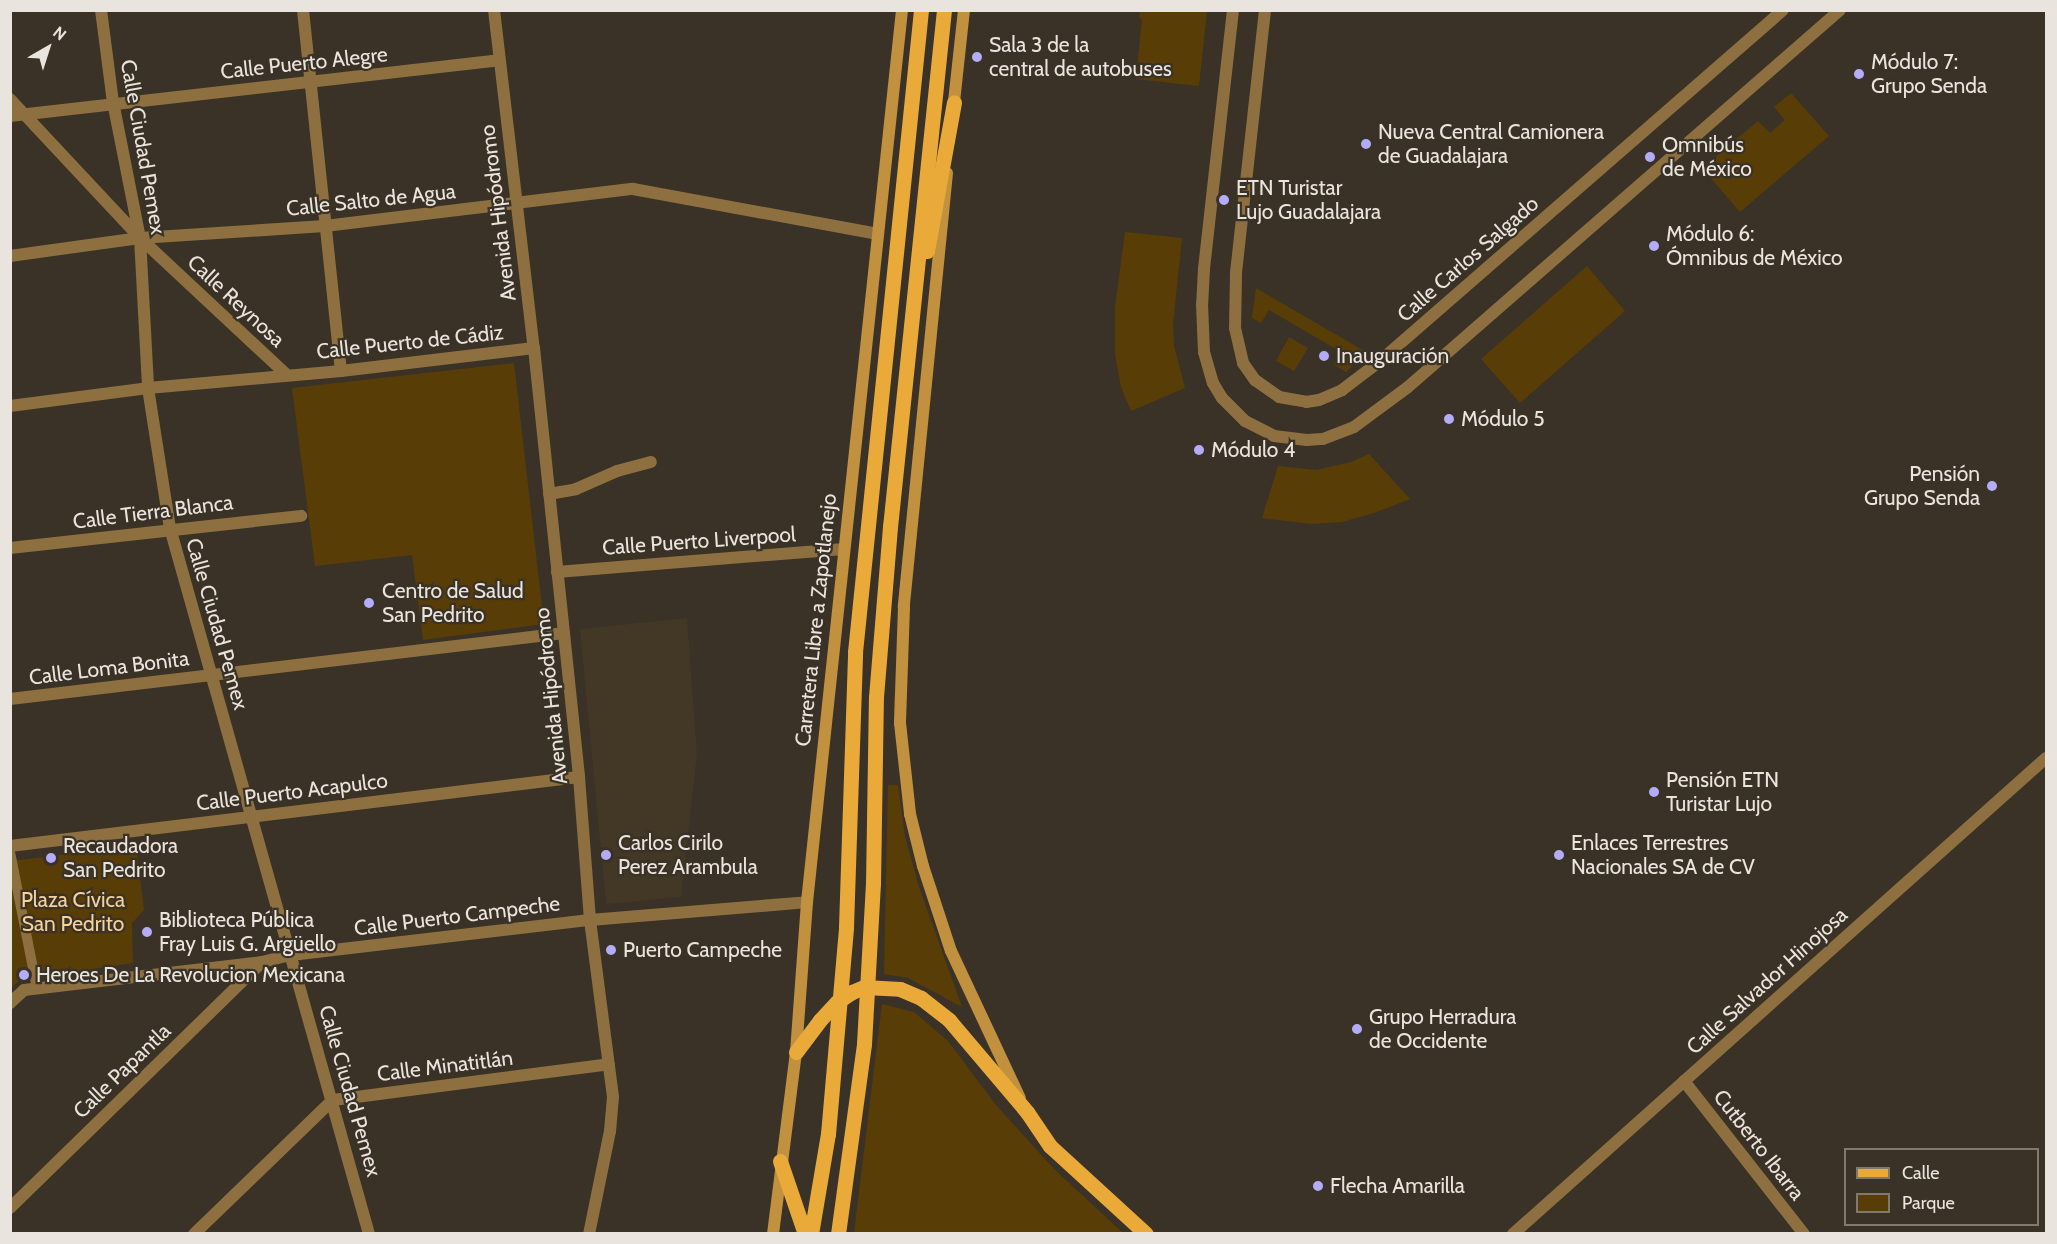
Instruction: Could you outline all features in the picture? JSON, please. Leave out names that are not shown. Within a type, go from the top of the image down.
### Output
[{"type":"main road","name":"Carretera Libre a Zapotlanejo","points":[[773,1233],[780,1161],[796,1052],[807,902],[902,10]]},
{"type":"main road","name":"Carretera Libre a Zapotlanejo","points":[[811,1233],[828,1134],[846,927],[855,652],[921,10]]},
{"type":"main road","points":[[838,1233],[864,1044],[873,884],[876,697],[890,527],[944,10]]},
{"type":"main road","points":[[964,10],[904,607],[900,723],[910,814],[923,866],[951,951],[1027,1112]]},
{"type":"main road","points":[[910,330],[936,209],[954,102]]},
{"type":"main road","points":[[796,1052],[820,1020],[837,1002],[852,992],[864,987],[900,989],[921,998],[949,1020],[1027,1112],[1050,1146],[1146,1233]]},
{"type":"main road","points":[[780,1161],[804,1233]]},
{"type":"street","name":"Calle Ciudad Pemex","points":[[100,10],[113,102],[140,238],[148,388],[170,528],[369,1233]]},
{"type":"street","points":[[303,10],[341,371]]},
{"type":"street","name":"Avenida Hipódromo","points":[[494,10],[534,348],[579,777],[591,920],[613,1097],[610,1131],[585,1233]]},
{"type":"street","points":[[1233,10],[1204,269],[1202,304],[1204,352],[1213,383],[1222,398],[1245,421],[1274,436],[1307,441],[1323,439],[1354,428],[1408,387],[1840,10]]},
{"type":"street","name":"Calle Carlos Salgado","points":[[1265,10],[1236,273],[1235,328],[1243,363],[1255,380],[1279,397],[1306,402],[1319,400],[1342,390],[1380,361],[1784,10]]},
{"type":"street","name":"Calle Puerto Alegre","points":[[10,116],[113,102],[499,60]]},
{"type":"street","name":"Calle Reynosa","points":[[10,99],[140,238],[286,374]]},
{"type":"street","name":"Calle Salto de Agua","points":[[10,256],[140,238],[326,226],[633,189],[877,234]]},
{"type":"street","name":"Calle Puerto de Cádiz","points":[[10,406],[148,388],[286,374],[341,371],[534,348]]},
{"type":"street","points":[[549,494],[576,489],[617,471],[651,462]]},
{"type":"street","name":"Calle Tierra Blanca","points":[[10,549],[170,528],[301,516]]},
{"type":"street","name":"Calle Puerto Liverpool","points":[[557,572],[844,549]]},
{"type":"street","name":"Calle Loma Bonita","points":[[10,699],[564,633]]},
{"type":"street","name":"Calle Salvador Hinojosa","points":[[1513,1233],[2046,758]]},
{"type":"street","name":"Calle Puerto Acapulco","points":[[10,846],[579,777]]},
{"type":"street","points":[[10,852],[30,989]]},
{"type":"street","name":"Calle Puerto Campeche","points":[[30,989],[262,962],[291,955],[591,920],[807,902]]},
{"type":"street","name":"Calle Papantla","points":[[10,1208],[262,962]]},
{"type":"street","points":[[10,992],[30,989]]},
{"type":"street","points":[[10,1003],[30,989]]},
{"type":"street","name":"Calle Minatitlán","points":[[333,1100],[609,1064]]},
{"type":"street","name":"Cutberto Ibarra","points":[[1684,1081],[1804,1233]]},
{"type":"street","points":[[194,1233],[333,1100]]},
{"type":"shaded area","points":[[687,618],[697,754],[681,897],[606,904],[580,629]]},
{"type":"green space","points":[[1140,11],[1207,11],[1199,86],[1136,79],[1142,19],[1139,18]]},
{"type":"green space","points":[[1791,93],[1829,136],[1740,212],[1702,168],[1758,121],[1770,133],[1785,120],[1774,107]]},
{"type":"green space","points":[[1125,232],[1182,238],[1173,324],[1174,346],[1185,388],[1131,411],[1121,387],[1115,354],[1115,307]]},
{"type":"green space","points":[[1587,266],[1625,311],[1520,403],[1481,359]]},
{"type":"green space","points":[[1256,288],[1366,352],[1346,372],[1334,365],[1341,352],[1269,310],[1261,323],[1252,318]]},
{"type":"green space","points":[[1289,337],[1308,348],[1294,371],[1276,361]]},
{"type":"green space","points":[[514,363],[544,624],[423,640],[412,555],[315,566],[292,388]]},
{"type":"green space","points":[[1369,454],[1410,499],[1342,522],[1311,524],[1262,518],[1278,466],[1316,470],[1351,462]]},
{"type":"green space","points":[[888,785],[898,785],[905,836],[919,887],[962,1007],[908,978],[884,974]]},
{"type":"green space","name":"Plaza Cívica San Pedrito","points":[[136,846],[144,910],[132,923],[133,963],[20,980],[11,988],[11,861]]},
{"type":"green space","points":[[882,1004],[914,1012],[948,1041],[996,1105],[1054,1169],[1123,1233],[854,1233]]},
{"type":"place","name":"Sala 3 de la central de autobuses","points":[[977,57]]},
{"type":"place","name":"Módulo 7: Grupo Senda","points":[[1859,74]]},
{"type":"place","name":"Nueva Central Camionera de Guadalajara","points":[[1366,144]]},
{"type":"place","name":"Omnibús de México","points":[[1650,157]]},
{"type":"place","name":"ETN Turistar Lujo Guadalajara","points":[[1224,200]]},
{"type":"place","name":"Módulo 6: Ómnibus de México","points":[[1654,246]]},
{"type":"place","name":"Inauguración","points":[[1324,356]]},
{"type":"place","name":"Módulo 5","points":[[1449,419]]},
{"type":"place","name":"Módulo 4","points":[[1199,450]]},
{"type":"place","name":"Pensión Grupo Senda","points":[[1992,486]]},
{"type":"place","name":"Centro de Salud San Pedrito","points":[[369,603]]},
{"type":"place","name":"Pensión ETN Turistar Lujo","points":[[1654,792]]},
{"type":"place","name":"Carlos Cirilo Perez Arambula","points":[[606,855]]},
{"type":"place","name":"Enlaces Terrestres Nacionales SA de CV","points":[[1559,855]]},
{"type":"place","name":"Recaudadora San Pedrito","points":[[51,858]]},
{"type":"place","name":"Biblioteca Pública Fray Luis G. Argüello","points":[[147,932]]},
{"type":"place","name":"Puerto Campeche","points":[[611,950]]},
{"type":"place","name":"Heroes De La Revolucion Mexicana","points":[[24,975]]},
{"type":"place","name":"Grupo Herradura de Occidente","points":[[1357,1029]]},
{"type":"place","name":"Flecha Amarilla","points":[[1318,1186]]}]
